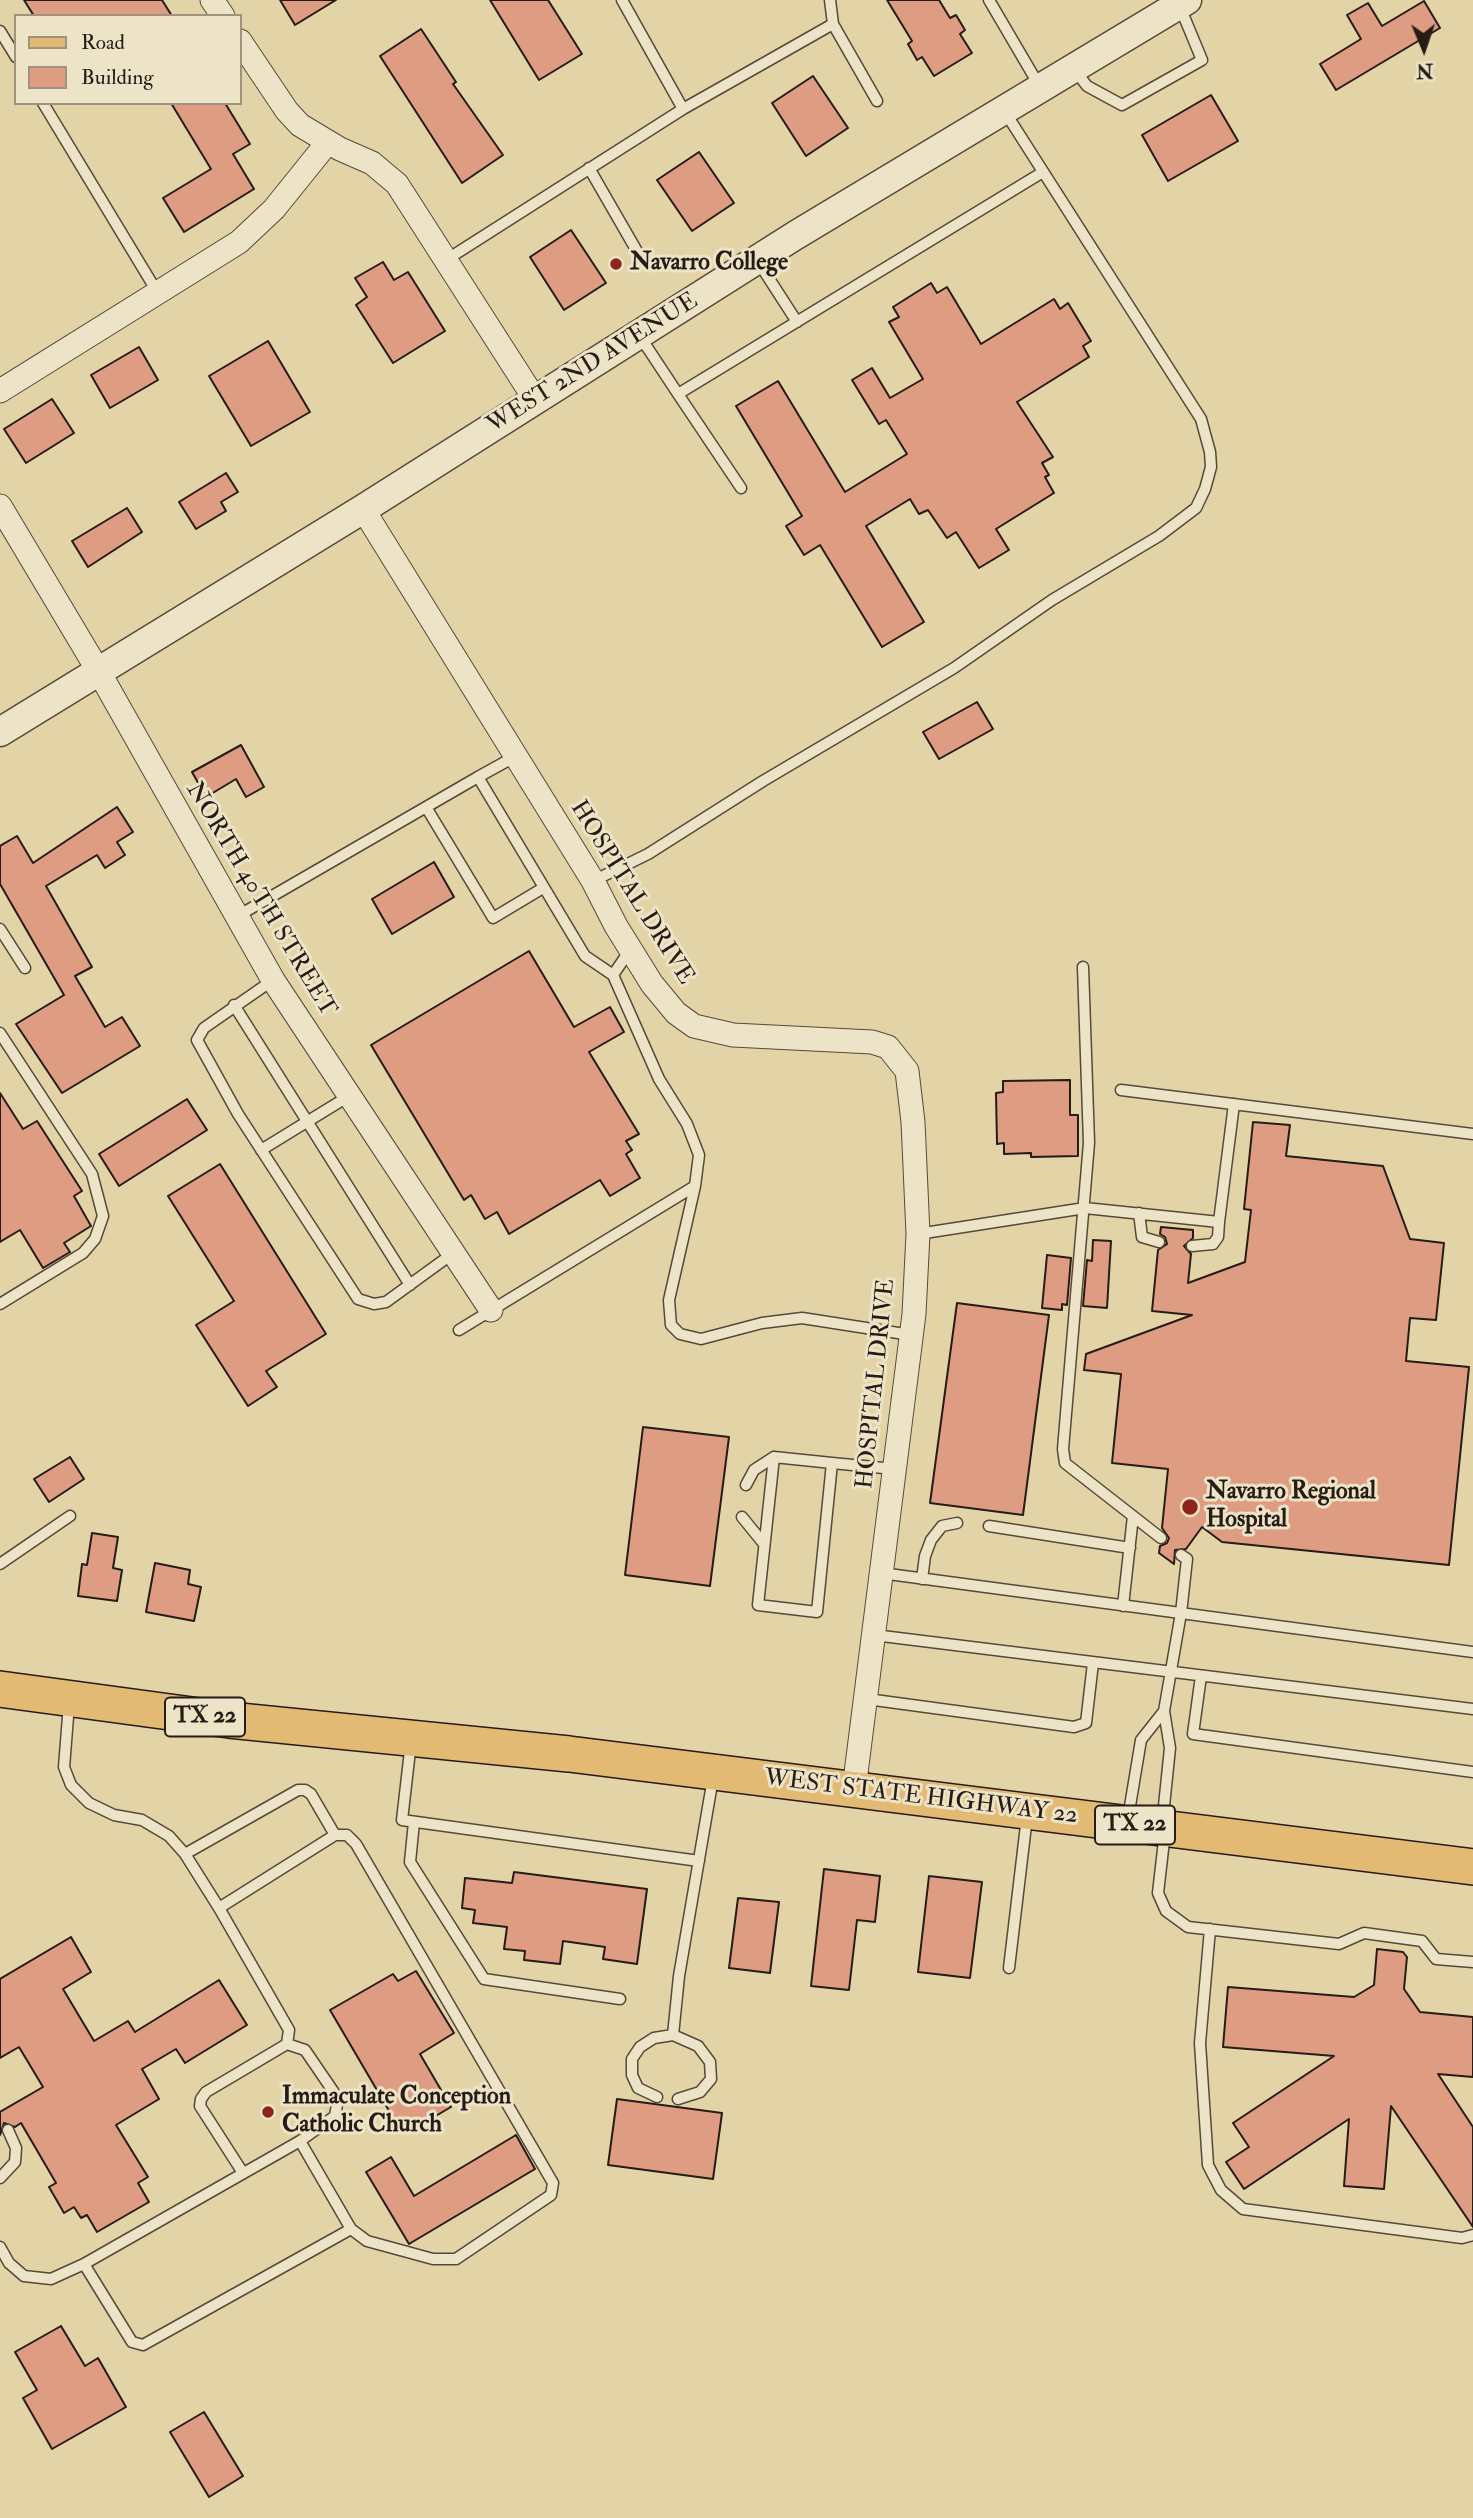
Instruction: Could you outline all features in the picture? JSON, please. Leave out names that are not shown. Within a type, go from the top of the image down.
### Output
[{"type":"main road","name":"TX 22","points":[[0,1689],[229,1720],[411,1737]]},
{"type":"main road","name":"WEST STATE HIGHWAY 22","points":[[411,1737],[854,1789],[1473,1867]]},
{"type":"street","name":"WEST 2ND AVENUE","points":[[0,732],[363,509],[757,260],[1183,2]]},
{"type":"street","points":[[242,44],[287,111],[300,125],[372,163],[397,184],[536,401]]},
{"type":"street","points":[[0,391],[159,295],[239,242],[274,209],[328,142]]},
{"type":"street","name":"NORTH 40TH STREET","points":[[0,506],[99,672],[273,980],[491,1310]]},
{"type":"street","name":"HOSPITAL DRIVE","points":[[363,509],[593,881],[652,984],[676,1013],[694,1026],[733,1035],[872,1042],[888,1047],[907,1071],[913,1122],[918,1234],[911,1335],[854,1789]]},
{"type":"lane","points":[[622,0],[683,109]]},
{"type":"lane","points":[[830,0],[833,24],[877,101]]},
{"type":"lane","points":[[989,0],[1041,90]]},
{"type":"lane","points":[[1074,69],[1087,86],[1122,105],[1202,60],[1183,2]]},
{"type":"lane","points":[[446,260],[683,109],[833,24]]},
{"type":"lane","points":[[0,31],[14,54]]},
{"type":"lane","points":[[44,105],[159,295]]},
{"type":"lane","points":[[593,881],[648,854],[763,781],[954,668],[1052,600],[1159,536],[1196,508],[1211,467],[1210,452],[1200,419],[1005,112]]},
{"type":"lane","points":[[589,168],[638,253]]},
{"type":"lane","points":[[678,394],[1043,172]]},
{"type":"lane","points":[[757,260],[797,322]]},
{"type":"lane","points":[[639,335],[741,488]]},
{"type":"lane","points":[[236,917],[516,757]]},
{"type":"lane","points":[[478,777],[585,956],[613,975],[659,1079],[687,1124],[699,1155],[695,1186],[669,1300],[671,1325],[680,1335],[701,1339],[762,1323],[803,1318],[911,1335]]},
{"type":"lane","points":[[426,807],[493,918],[542,888]]},
{"type":"lane","points":[[0,929],[24,968]]},
{"type":"lane","points":[[613,975],[631,949]]},
{"type":"lane","points":[[1083,967],[1089,1143],[1063,1449],[1065,1463],[1161,1538]]},
{"type":"lane","points":[[273,980],[204,1028],[197,1041],[261,1150],[358,1300],[374,1304],[386,1302],[452,1254]]},
{"type":"lane","points":[[234,1005],[410,1284]]},
{"type":"lane","points":[[0,1033],[92,1174],[103,1216],[95,1239],[83,1253],[0,1304]]},
{"type":"lane","points":[[1121,1090],[1473,1134]]},
{"type":"lane","points":[[261,1150],[349,1096]]},
{"type":"lane","points":[[1192,1246],[1213,1244],[1218,1237],[1234,1104]]},
{"type":"lane","points":[[459,1330],[695,1186]]},
{"type":"lane","points":[[918,1234],[1085,1208],[1219,1222]]},
{"type":"lane","points":[[1139,1213],[1142,1237],[1159,1242]]},
{"type":"lane","points":[[746,1485],[754,1470],[774,1457],[894,1469]]},
{"type":"lane","points":[[774,1457],[758,1605],[817,1612],[832,1463]]},
{"type":"lane","points":[[0,1564],[70,1516]]},
{"type":"lane","points":[[1123,1606],[1133,1516]]},
{"type":"lane","points":[[743,1517],[764,1544]]},
{"type":"lane","points":[[922,1579],[925,1556],[931,1540],[942,1527],[957,1523]]},
{"type":"lane","points":[[989,1526],[1129,1548]]},
{"type":"lane","points":[[1181,1555],[1187,1559],[1181,1613],[1164,1710],[1170,1748],[1158,1893],[1161,1903],[1177,1921],[1188,1927],[1339,1944],[1364,1933],[1422,1941],[1436,1959],[1473,1962]]},
{"type":"lane","points":[[881,1573],[1473,1652]]},
{"type":"lane","points":[[873,1635],[1473,1709]]},
{"type":"lane","points":[[867,1699],[1074,1727],[1086,1723],[1093,1663]]},
{"type":"lane","points":[[1201,1676],[1193,1734],[1473,1772]]},
{"type":"lane","points":[[70,1699],[64,1767],[71,1785],[89,1803],[114,1815],[142,1820],[160,1831],[185,1854],[289,2030],[287,2044]]},
{"type":"lane","points":[[1127,1824],[1141,1740],[1164,1710]]},
{"type":"lane","points":[[411,1737],[402,1820],[699,1861]]},
{"type":"lane","points":[[673,2035],[680,1976],[714,1772]]},
{"type":"lane","points":[[185,1854],[298,1790],[311,1794],[335,1835]]},
{"type":"lane","points":[[1009,1969],[1028,1811]]},
{"type":"lane","points":[[414,1822],[410,1862],[484,1979],[620,1999]]},
{"type":"lane","points":[[219,1908],[335,1835],[347,1835],[356,1844],[552,2183],[551,2195],[456,2259],[433,2259],[367,2241],[351,2229],[300,2141]]},
{"type":"lane","points":[[1209,1929],[1200,2043],[1208,2165],[1221,2190],[1243,2209],[1462,2238],[1473,2235]]},
{"type":"lane","points":[[657,2097],[638,2088],[632,2075],[632,2059],[640,2047],[654,2038],[673,2035],[698,2046],[710,2062],[711,2079],[700,2092],[678,2099]]},
{"type":"lane","points":[[0,2247],[9,2263],[24,2276],[51,2279],[84,2264],[300,2141],[335,2116],[337,2105],[333,2091],[305,2050],[287,2044],[206,2092],[201,2099],[200,2106],[243,2173]]},
{"type":"lane","points":[[0,2179],[15,2162],[16,2148],[8,2130]]},
{"type":"lane","points":[[84,2264],[137,2345],[143,2345],[351,2229]]},
{"type":"building","points":[[24,0],[162,0],[171,14],[33,14]]},
{"type":"building","points":[[280,0],[336,0],[295,25]]},
{"type":"building","points":[[490,0],[548,0],[582,54],[539,80]]},
{"type":"building","points":[[887,0],[939,0],[950,18],[956,15],[965,30],[960,34],[972,53],[934,76],[922,57],[917,60],[908,44],[912,41]]},
{"type":"building","points":[[1424,1],[1440,28],[1336,90],[1320,64],[1361,39],[1347,15],[1368,3],[1382,26]]},
{"type":"building","points":[[421,29],[456,82],[453,84],[503,155],[462,183],[380,56]]},
{"type":"building","points":[[813,76],[848,128],[806,156],[772,103]]},
{"type":"building","points":[[1211,95],[1238,141],[1168,181],[1142,135]]},
{"type":"building","points":[[172,105],[226,105],[250,144],[233,154],[254,189],[184,232],[163,198],[211,169]]},
{"type":"building","points":[[699,152],[734,203],[692,231],[657,180]]},
{"type":"building","points":[[571,230],[606,283],[564,310],[530,257]]},
{"type":"building","points":[[383,262],[394,280],[408,272],[445,331],[393,363],[356,305],[367,297],[355,278]]},
{"type":"building","points":[[931,283],[937,293],[947,287],[981,344],[1054,299],[1060,309],[1068,303],[1091,341],[1083,346],[1089,357],[1017,402],[1053,457],[1042,463],[1049,475],[1045,477],[1054,493],[996,529],[1009,550],[979,568],[956,532],[947,538],[928,510],[919,514],[910,499],[866,526],[924,622],[882,647],[820,545],[804,555],[786,526],[802,516],[736,406],[778,381],[845,492],[907,454],[886,420],[879,424],[852,380],[872,368],[890,398],[923,379],[889,322],[899,317],[893,307]]},
{"type":"building","points":[[268,341],[310,412],[251,446],[209,376]]},
{"type":"building","points":[[139,347],[158,380],[110,408],[91,375]]},
{"type":"building","points":[[52,399],[74,433],[26,463],[4,429]]},
{"type":"building","points":[[226,473],[238,492],[221,502],[226,511],[196,529],[179,502]]},
{"type":"building","points":[[127,508],[142,532],[88,567],[72,541]]},
{"type":"building","points":[[977,702],[993,729],[939,759],[923,732]]},
{"type":"building","points":[[241,745],[264,787],[246,797],[236,779],[206,797],[192,772]]},
{"type":"building","points":[[117,807],[133,832],[117,842],[125,855],[105,868],[97,855],[46,886],[92,967],[75,976],[105,1027],[122,1017],[140,1046],[62,1093],[16,1024],[64,995],[0,884],[0,846],[17,836],[33,863]]},
{"type":"building","points":[[434,862],[454,897],[392,934],[372,899]]},
{"type":"building","points":[[529,951],[574,1027],[610,1007],[624,1032],[589,1052],[639,1134],[626,1141],[632,1150],[626,1154],[640,1178],[610,1196],[600,1180],[509,1234],[497,1212],[485,1219],[471,1195],[464,1200],[371,1045]]},
{"type":"building","points":[[1070,1080],[1070,1115],[1078,1115],[1078,1156],[1031,1157],[1031,1153],[1004,1154],[1004,1143],[997,1144],[996,1093],[1003,1092],[1003,1081]]},
{"type":"building","points":[[0,1093],[23,1129],[37,1121],[82,1191],[74,1196],[91,1226],[64,1243],[70,1252],[43,1268],[20,1230],[0,1242]]},
{"type":"building","points":[[187,1099],[207,1130],[119,1186],[99,1154]]},
{"type":"building","points":[[1253,1122],[1290,1125],[1286,1156],[1383,1166],[1410,1239],[1444,1243],[1436,1320],[1410,1318],[1406,1361],[1469,1367],[1449,1565],[1222,1542],[1202,1527],[1186,1549],[1175,1550],[1174,1564],[1159,1553],[1160,1546],[1167,1543],[1169,1538],[1162,1528],[1168,1469],[1112,1463],[1121,1374],[1084,1370],[1086,1354],[1192,1315],[1152,1311],[1158,1250],[1167,1244],[1165,1237],[1160,1234],[1161,1227],[1193,1230],[1193,1238],[1184,1246],[1191,1254],[1188,1283],[1245,1262],[1251,1210],[1244,1209]]},
{"type":"building","points":[[220,1164],[326,1334],[266,1371],[277,1387],[248,1406],[196,1325],[234,1301],[168,1196]]},
{"type":"building","points":[[1093,1240],[1111,1241],[1107,1308],[1083,1306],[1087,1260],[1092,1261]]},
{"type":"building","points":[[1047,1255],[1071,1258],[1067,1305],[1062,1304],[1062,1310],[1042,1308]]},
{"type":"building","points":[[957,1303],[1049,1315],[1023,1515],[930,1503]]},
{"type":"building","points":[[643,1427],[729,1437],[710,1586],[625,1575]]},
{"type":"building","points":[[70,1457],[84,1479],[49,1502],[34,1479]]},
{"type":"building","points":[[92,1533],[118,1537],[113,1568],[122,1570],[117,1601],[78,1596],[82,1564],[87,1565]]},
{"type":"building","points":[[155,1563],[190,1570],[188,1584],[201,1587],[194,1621],[146,1612]]},
{"type":"building","points":[[824,1869],[880,1876],[875,1922],[857,1920],[849,1990],[811,1986]]},
{"type":"building","points":[[514,1872],[647,1889],[637,1964],[603,1959],[605,1947],[563,1941],[560,1964],[524,1960],[525,1951],[504,1949],[507,1927],[473,1923],[475,1910],[462,1908],[465,1878],[512,1883]]},
{"type":"building","points":[[929,1876],[982,1882],[970,1978],[918,1972]]},
{"type":"building","points":[[738,1898],[779,1902],[770,1973],[729,1968]]},
{"type":"building","points":[[71,1937],[91,1972],[63,1989],[94,2041],[128,2021],[135,2032],[219,1980],[247,2025],[185,2063],[176,2049],[142,2069],[159,2099],[116,2125],[148,2177],[138,2183],[149,2202],[97,2232],[87,2215],[81,2218],[74,2207],[64,2213],[49,2187],[56,2183],[21,2123],[15,2127],[4,2123],[0,2135],[0,2112],[43,2087],[19,2047],[0,2058],[0,1979]]},
{"type":"building","points":[[1377,1949],[1403,1952],[1407,1957],[1404,1989],[1420,2012],[1473,2017],[1473,2077],[1438,2074],[1473,2127],[1473,2227],[1391,2106],[1384,2189],[1344,2186],[1349,2119],[1244,2189],[1226,2162],[1249,2147],[1233,2123],[1334,2056],[1223,2047],[1228,1987],[1354,1997],[1374,1985]]},
{"type":"building","points":[[416,1971],[454,2033],[420,2054],[451,2107],[415,2128],[410,2119],[398,2126],[330,2010],[393,1974],[398,1981]]},
{"type":"building","points":[[617,2099],[722,2113],[713,2179],[608,2165]]},
{"type":"building","points":[[516,2135],[535,2169],[409,2244],[366,2172],[391,2157],[414,2196]]},
{"type":"building","points":[[61,2326],[85,2366],[98,2358],[126,2407],[52,2449],[23,2398],[37,2390],[15,2352]]},
{"type":"building","points":[[204,2412],[243,2476],[209,2497],[170,2432]]},
{"type":"place","name":"Navarro College","points":[[616,264]]},
{"type":"place","name":"Navarro Regional Hospital","points":[[1190,1507]]},
{"type":"place","name":"Immaculate Conception Catholic Church","points":[[268,2112]]}]
